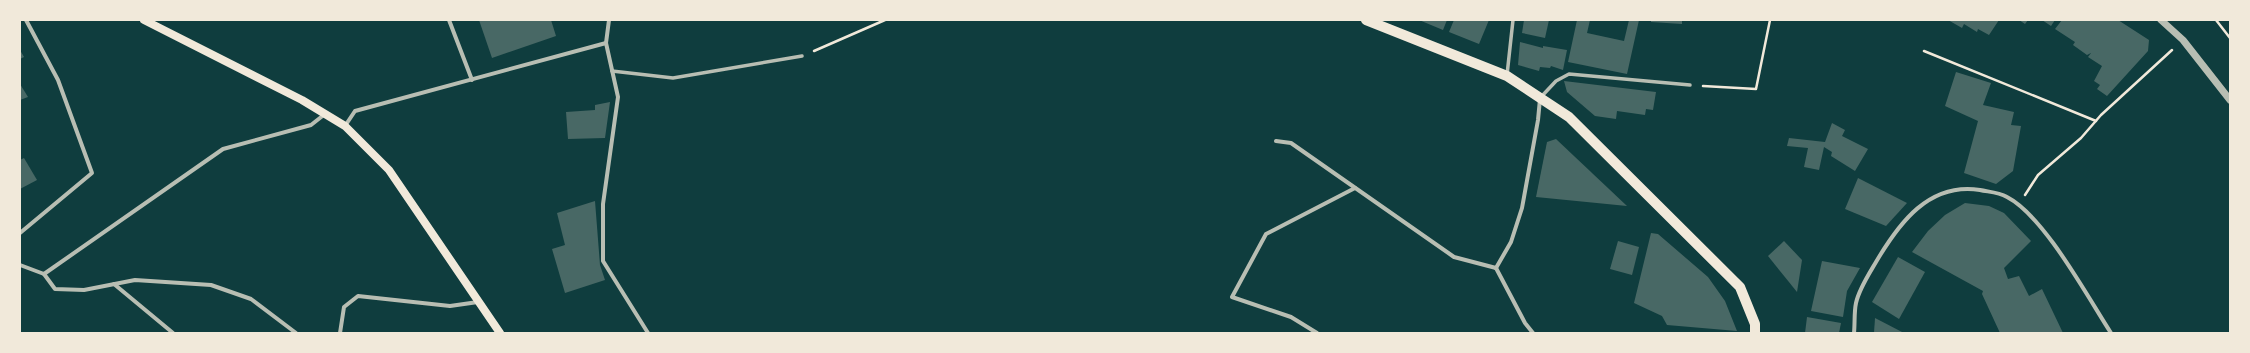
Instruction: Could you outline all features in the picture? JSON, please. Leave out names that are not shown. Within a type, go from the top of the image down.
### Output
[{"type":"main road","points":[[144,20],[302,100],[345,126],[389,170],[500,333]]},
{"type":"main road","points":[[1366,20],[1507,76],[1569,117],[1740,288],[1755,324],[1755,333]]},
{"type":"street","points":[[20,233],[92,173],[58,80],[26,20]]},
{"type":"street","points":[[450,20],[472,80]]},
{"type":"street","points":[[609,20],[606,43],[618,97],[603,204],[603,261],[648,333]]},
{"type":"street","points":[[1507,76],[1513,20]]},
{"type":"street","points":[[2161,20],[2183,40],[2230,100]]},
{"type":"street","points":[[345,126],[355,111],[606,43]]},
{"type":"street","points":[[612,71],[673,78],[802,56]]},
{"type":"street","points":[[1496,268],[1511,242],[1522,208],[1538,120],[1540,98],[1556,81],[1569,74],[1690,85]]},
{"type":"street","points":[[44,274],[223,148],[311,125],[325,114]]},
{"type":"street","points":[[1276,141],[1290,143],[1454,257],[1496,268],[1525,323],[1533,333]]},
{"type":"street","points":[[1317,333],[1291,317],[1232,297],[1266,234],[1355,188]]},
{"type":"street","points":[[1854,333],[1856,303],[1870,273],[1890,239],[1905,218],[1927,200],[1949,191],[1971,189],[1997,193],[2016,204],[2048,237],[2110,333]]},
{"type":"street","points":[[20,265],[44,274],[55,289],[84,290],[135,280],[211,285],[251,300],[296,333]]},
{"type":"street","points":[[114,284],[173,333]]},
{"type":"street","points":[[340,333],[344,307],[358,296],[450,306],[479,302]]},
{"type":"path","points":[[802,56],[886,20]]},
{"type":"path","points":[[1690,85],[1756,89],[1770,20]]},
{"type":"path","points":[[2216,20],[2230,38]]},
{"type":"path","points":[[2016,204],[2028,192],[2038,175],[2081,138],[2183,40]]},
{"type":"path","points":[[1924,51],[2096,122]]},
{"type":"building","points":[[479,20],[551,20],[556,36],[492,58]]},
{"type":"building","points":[[1419,20],[1447,20],[1443,30]]},
{"type":"building","points":[[1454,20],[1489,20],[1479,44],[1449,32]]},
{"type":"building","points":[[1524,20],[1549,20],[1545,38],[1522,33]]},
{"type":"building","points":[[1577,20],[1590,20],[1587,33],[1624,41],[1629,20],[1639,20],[1627,74],[1568,62]]},
{"type":"building","points":[[1651,20],[1682,20],[1682,24],[1651,22]]},
{"type":"building","points":[[1948,20],[1999,20],[1989,35],[1978,29],[1977,32],[1964,24],[1962,28]]},
{"type":"building","points":[[2019,20],[2028,20],[2025,24]]},
{"type":"building","points":[[2042,20],[2055,20],[2051,26]]},
{"type":"building","points":[[2062,20],[2118,20],[2149,40],[2148,51],[2107,96],[2097,89],[2100,85],[2094,81],[2102,66],[2088,57],[2091,53],[2087,55],[2073,45],[2075,42],[2055,29]]},
{"type":"building","points":[[1520,42],[1543,48],[1543,46],[1567,50],[1563,70],[1551,66],[1550,68],[1540,67],[1539,71],[1518,65]]},
{"type":"building","points":[[20,50],[24,57],[20,59]]},
{"type":"building","points":[[1956,72],[1991,83],[1983,105],[2014,112],[2011,125],[2021,126],[2013,171],[1996,184],[1964,173],[1978,121],[1945,106]]},
{"type":"building","points":[[1564,81],[1656,92],[1653,110],[1646,109],[1645,115],[1617,111],[1616,119],[1595,116],[1567,92]]},
{"type":"building","points":[[20,84],[28,97],[20,100]]},
{"type":"building","points":[[610,102],[605,138],[568,139],[566,112],[595,110],[595,105]]},
{"type":"building","points":[[1832,123],[1845,130],[1842,136],[1868,149],[1855,171],[1831,156],[1832,152],[1824,147],[1819,170],[1804,167],[1808,148],[1787,146],[1789,138],[1825,142]]},
{"type":"building","points":[[1556,139],[1627,206],[1536,197],[1547,142]]},
{"type":"building","points":[[24,158],[37,180],[20,189],[20,160]]},
{"type":"building","points":[[1858,178],[1907,203],[1886,226],[1845,209]]},
{"type":"building","points":[[595,201],[600,265],[605,280],[565,293],[552,249],[565,245],[557,213]]},
{"type":"building","points":[[1965,203],[1989,206],[2004,213],[2031,241],[2004,268],[2008,279],[2019,276],[2029,296],[2042,289],[2063,333],[2000,333],[1982,294],[1983,291],[1912,252],[1928,231],[1945,215]]},
{"type":"building","points":[[1651,233],[1658,234],[1708,277],[1725,301],[1737,331],[1667,325],[1662,316],[1634,303]]},
{"type":"building","points":[[1618,241],[1639,247],[1632,275],[1610,269]]},
{"type":"building","points":[[1784,241],[1802,260],[1797,292],[1768,256]]},
{"type":"building","points":[[1898,257],[1925,272],[1899,319],[1872,302]]},
{"type":"building","points":[[1822,261],[1860,268],[1847,291],[1843,317],[1811,311]]},
{"type":"building","points":[[1807,317],[1841,323],[1839,333],[1805,333]]},
{"type":"building","points":[[1875,318],[1904,333],[1874,333]]}]
